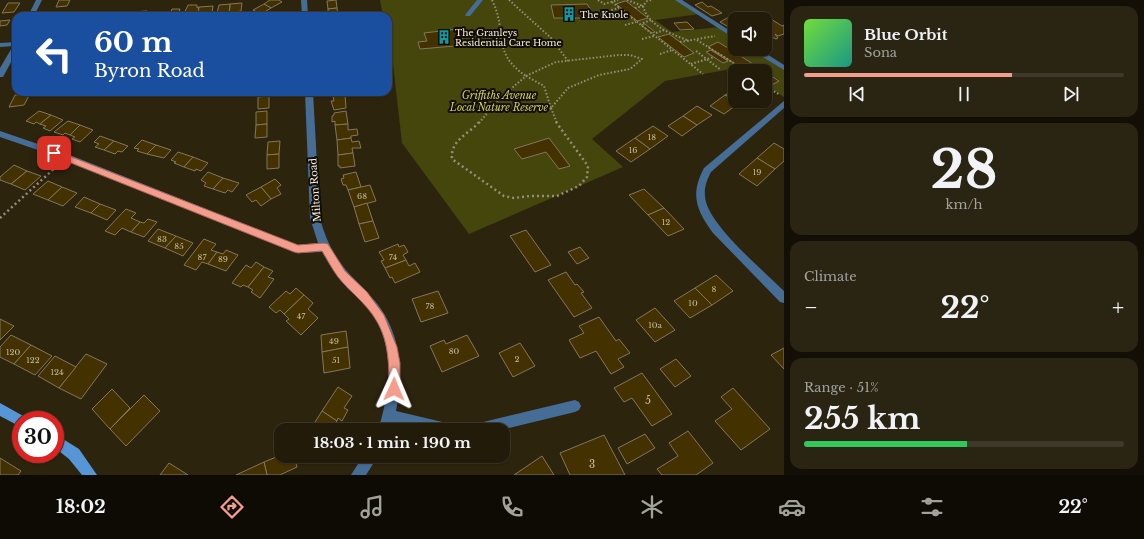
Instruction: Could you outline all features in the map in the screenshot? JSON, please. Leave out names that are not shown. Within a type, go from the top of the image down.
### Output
[{"type":"street","points":[[33,12],[39,0]]},
{"type":"street","points":[[304,0],[305,12]]},
{"type":"street","points":[[468,15],[480,0]]},
{"type":"street","points":[[678,0],[727,32]]},
{"type":"street","points":[[0,45],[12,44]]},
{"type":"street","points":[[0,75],[12,54]]},
{"type":"street","points":[[765,56],[784,68]]},
{"type":"street","name":"Milton Road","points":[[309,96],[315,218],[324,247],[342,274],[373,306],[387,332],[395,363],[395,380],[386,423]]},
{"type":"street","points":[[784,104],[707,170],[703,177],[700,194],[705,212],[717,232],[784,298]]},
{"type":"street","points":[[0,134],[67,157],[298,249],[324,247]]},
{"type":"street","points":[[504,423],[575,406]]},
{"type":"street","points":[[0,409],[12,416]]},
{"type":"street","points":[[389,416],[416,423]]},
{"type":"street","points":[[64,447],[74,454],[90,475]]},
{"type":"street","points":[[358,475],[366,463]]},
{"type":"path","points":[[492,0],[498,10],[505,56],[526,76],[544,86],[550,109],[555,120],[588,166],[588,177],[578,186],[557,196],[530,196],[514,198],[504,196],[452,159],[451,151],[457,140],[474,128],[498,100],[526,76],[556,62],[619,56],[642,58],[630,69],[599,75],[568,88],[550,109]]},
{"type":"path","points":[[509,0],[551,38],[568,61]]},
{"type":"path","points":[[598,0],[604,4],[618,0]]},
{"type":"path","points":[[627,0],[643,6]]},
{"type":"path","points":[[643,0],[651,0]]},
{"type":"path","points":[[635,8],[643,6],[647,1]]},
{"type":"path","points":[[612,2],[703,74]]},
{"type":"path","points":[[643,6],[646,15],[664,30],[689,41]]},
{"type":"path","points":[[608,12],[619,8]]},
{"type":"path","points":[[643,22],[651,20]]},
{"type":"path","points":[[625,25],[637,22]]},
{"type":"path","points":[[656,33],[664,30]]},
{"type":"path","points":[[680,42],[697,40],[727,32]]},
{"type":"path","points":[[642,39],[654,36]]},
{"type":"path","points":[[697,40],[735,64]]},
{"type":"path","points":[[660,54],[672,50]]},
{"type":"path","points":[[696,51],[722,70]]},
{"type":"path","points":[[691,64],[714,57]]},
{"type":"path","points":[[772,90],[784,97]]},
{"type":"path","points":[[0,218],[67,157]]},
{"type":"green space","name":"Griffiths Avenue Local Nature Reserve","points":[[380,0],[678,0],[700,14],[655,20],[672,32],[719,27],[728,33],[728,48],[718,42],[709,47],[736,64],[728,64],[728,70],[665,81],[592,139],[623,167],[469,234],[402,143],[392,55],[392,12],[382,12]],"holes":[[[626,1],[647,18],[637,21],[616,4]],[[669,34],[694,53],[684,57],[659,38]]]},
{"type":"green space","name":"Griffiths Avenue Local Nature Reserve","points":[[740,56],[765,56],[784,68],[784,97],[772,90],[772,85],[779,80],[772,76],[772,64],[753,64]]},
{"type":"building","points":[[59,0],[70,0],[67,6],[56,7]]},
{"type":"building","points":[[270,0],[279,0],[282,2],[271,8],[264,4]]},
{"type":"building","points":[[336,0],[337,8],[328,9],[327,1]]},
{"type":"building","points":[[626,1],[648,18],[637,21],[616,4]]},
{"type":"building","points":[[702,2],[708,7],[711,6],[722,13],[712,16],[695,5]]},
{"type":"building","points":[[8,3],[20,3],[14,12],[2,13]]},
{"type":"building","points":[[242,3],[241,11],[229,12],[230,4]]},
{"type":"building","points":[[230,4],[229,12],[217,12],[219,5]]},
{"type":"building","points":[[264,4],[271,8],[264,12],[257,12],[253,10]]},
{"type":"building","name":"The Knole","points":[[587,4],[591,10],[583,10],[587,18],[575,18],[574,21],[564,18],[554,18],[551,5]]},
{"type":"building","points":[[188,5],[197,5],[197,8],[199,7],[198,12],[185,12]]},
{"type":"building","points":[[213,6],[212,12],[198,12],[199,7]]},
{"type":"building","points":[[337,8],[338,12],[328,12],[328,9]]},
{"type":"building","points":[[172,9],[180,9],[179,12],[171,12]]},
{"type":"building","points":[[728,18],[728,27],[720,22]]},
{"type":"building","points":[[10,20],[7,25],[0,26],[0,21]]},
{"type":"building","points":[[772,20],[782,26],[784,25],[784,34],[778,36],[775,34],[778,38],[776,39],[772,37]]},
{"type":"building","points":[[687,22],[694,29],[680,30],[674,23]]},
{"type":"building","points":[[645,24],[655,32],[652,33],[641,25]]},
{"type":"building","name":"The Granleys Residential Care Home","points":[[458,29],[466,45],[420,49],[418,42],[427,41],[424,33]]},
{"type":"building","points":[[669,34],[694,53],[684,57],[658,37]]},
{"type":"building","points":[[718,42],[728,48],[728,56],[740,56],[753,64],[736,64],[708,47]]},
{"type":"building","points":[[711,50],[728,61],[723,63],[706,52]]},
{"type":"building","points":[[772,76],[779,81],[772,85]]},
{"type":"building","points":[[725,95],[728,97],[728,108],[732,108],[724,114],[710,106]]},
{"type":"building","points":[[14,96],[29,96],[24,105],[9,107]]},
{"type":"building","points":[[269,96],[269,108],[258,109],[258,97]]},
{"type":"building","points":[[333,96],[345,96],[346,108],[334,110],[331,101],[334,101]]},
{"type":"building","points":[[697,106],[712,115],[697,125],[683,116]]},
{"type":"building","points":[[39,111],[51,115],[40,124],[36,122],[34,124],[26,121]]},
{"type":"building","points":[[267,111],[267,124],[256,125],[256,112]]},
{"type":"building","points":[[346,111],[348,124],[335,125],[335,121],[332,122],[332,116],[334,113]]},
{"type":"building","points":[[51,115],[63,120],[50,131],[43,128],[46,126],[40,124]]},
{"type":"building","points":[[683,116],[697,125],[682,136],[668,126]]},
{"type":"building","points":[[68,121],[80,125],[70,135],[65,133],[63,135],[54,132]]},
{"type":"building","points":[[267,124],[267,137],[255,138],[256,125]]},
{"type":"building","points":[[348,124],[348,130],[357,129],[358,135],[351,136],[351,138],[337,140],[335,125]]},
{"type":"building","points":[[80,125],[93,130],[80,142],[72,139],[75,137],[70,135]]},
{"type":"building","points":[[653,126],[668,136],[650,149],[635,138]]},
{"type":"building","points":[[100,136],[114,141],[104,150],[95,147],[99,144],[94,142]]},
{"type":"building","points":[[351,138],[352,142],[359,141],[361,148],[352,148],[353,153],[338,155],[337,140]]},
{"type":"building","points":[[549,138],[570,166],[559,169],[546,152],[522,159],[514,149]]},
{"type":"building","points":[[635,138],[650,149],[631,162],[616,151]]},
{"type":"building","points":[[142,140],[156,145],[147,154],[137,151],[139,149],[134,148]]},
{"type":"building","points":[[114,141],[128,146],[122,152],[118,151],[115,154],[104,150]]},
{"type":"building","points":[[280,141],[279,154],[267,155],[268,142]]},
{"type":"building","points":[[774,143],[784,149],[784,161],[775,169],[757,158]]},
{"type":"building","points":[[156,145],[171,150],[164,158],[147,154]]},
{"type":"building","points":[[178,152],[193,157],[184,167],[174,163],[176,162],[171,160]]},
{"type":"building","points":[[353,153],[355,166],[340,168],[340,166],[338,166],[338,155]]},
{"type":"building","points":[[279,154],[279,168],[267,169],[267,155]]},
{"type":"building","points":[[193,157],[208,163],[201,171],[196,169],[195,171],[184,167]]},
{"type":"building","points":[[757,158],[775,169],[757,186],[739,174]]},
{"type":"building","points":[[14,165],[27,171],[11,184],[0,180],[0,177]]},
{"type":"building","points":[[27,171],[41,176],[25,190],[11,184]]},
{"type":"building","points":[[208,172],[223,178],[213,189],[204,186],[206,183],[201,180]]},
{"type":"building","points":[[356,172],[361,187],[348,190],[346,185],[343,185],[341,179],[344,178],[343,175]]},
{"type":"building","points":[[223,178],[239,183],[232,192],[228,190],[225,193],[213,189]]},
{"type":"building","points":[[275,179],[281,185],[277,188],[281,194],[271,199],[261,187]]},
{"type":"building","points":[[48,181],[62,187],[48,200],[33,194]]},
{"type":"building","points":[[370,185],[376,201],[354,207],[348,190]]},
{"type":"building","points":[[62,187],[77,193],[63,206],[48,200]]},
{"type":"building","points":[[261,187],[271,199],[261,206],[256,200],[252,202],[246,195]]},
{"type":"building","points":[[644,189],[664,208],[648,215],[629,195]]},
{"type":"building","points":[[84,197],[100,204],[91,213],[75,207]]},
{"type":"building","points":[[367,203],[373,221],[359,224],[354,207]]},
{"type":"building","points":[[100,204],[116,210],[107,220],[91,213]]},
{"type":"building","points":[[664,208],[684,229],[668,236],[648,215]]},
{"type":"building","points":[[126,209],[136,213],[131,218],[140,222],[131,232],[122,228],[115,235],[105,231]]},
{"type":"building","points":[[148,219],[157,222],[144,237],[131,232],[140,222],[144,223]]},
{"type":"building","points":[[373,221],[379,238],[365,242],[359,224]]},
{"type":"building","points":[[158,229],[176,236],[165,248],[148,241]]},
{"type":"building","points":[[526,230],[551,265],[535,272],[510,236]]},
{"type":"building","points":[[176,236],[193,243],[183,256],[165,248]]},
{"type":"building","points":[[204,239],[216,244],[211,250],[217,252],[208,264],[202,262],[196,270],[184,265]]},
{"type":"building","points":[[398,244],[399,247],[404,245],[408,252],[403,255],[406,260],[385,268],[381,261],[384,260],[379,252]]},
{"type":"building","points":[[580,247],[589,258],[577,264],[568,252]]},
{"type":"building","points":[[226,250],[238,255],[226,271],[208,264],[217,252],[223,254]]},
{"type":"building","points":[[406,260],[409,266],[415,263],[420,272],[395,283],[392,277],[390,278],[385,268]]},
{"type":"building","points":[[256,262],[264,267],[248,287],[243,285],[241,287],[232,283],[246,265],[251,268]]},
{"type":"building","points":[[264,267],[273,271],[268,277],[274,279],[260,298],[251,292],[253,290],[248,287]]},
{"type":"building","points":[[566,272],[575,285],[577,284],[584,292],[581,293],[592,308],[574,317],[548,280]]},
{"type":"building","points":[[716,275],[733,291],[712,305],[695,288]]},
{"type":"building","points":[[296,288],[304,295],[284,314],[280,310],[276,313],[269,307],[286,291],[290,294]]},
{"type":"building","points":[[695,288],[712,305],[690,318],[674,301]]},
{"type":"building","points":[[438,291],[448,313],[421,322],[412,299]]},
{"type":"building","points":[[304,295],[313,303],[308,309],[318,318],[301,335],[286,321],[289,319],[284,314]]},
{"type":"building","points":[[655,308],[675,330],[655,342],[636,320]]},
{"type":"building","points":[[599,317],[616,341],[619,339],[630,353],[618,359],[624,367],[611,374],[596,351],[580,358],[569,340],[584,333],[579,326]]},
{"type":"building","points":[[0,319],[14,326],[0,340]]},
{"type":"building","points":[[346,331],[348,347],[322,352],[321,335]]},
{"type":"building","points":[[11,335],[31,345],[14,364],[0,357],[0,347]]},
{"type":"building","points":[[467,335],[479,356],[442,372],[430,346],[444,340],[446,344]]},
{"type":"building","points":[[520,343],[535,366],[513,377],[499,353]]},
{"type":"building","points":[[31,345],[52,356],[35,375],[14,364]]},
{"type":"building","points":[[348,347],[350,368],[324,373],[322,352]]},
{"type":"building","points":[[784,348],[784,369],[771,355]]},
{"type":"building","points":[[86,354],[107,364],[81,399],[59,388]]},
{"type":"building","points":[[55,356],[76,367],[59,388],[38,376]]},
{"type":"building","points":[[676,359],[691,376],[675,387],[660,369]]},
{"type":"building","points":[[642,373],[672,414],[652,426],[632,398],[624,402],[614,388]]},
{"type":"building","points":[[338,387],[352,396],[344,408],[348,410],[342,421],[338,418],[337,421],[322,411]]},
{"type":"building","points":[[733,388],[770,429],[741,450],[715,421],[732,409],[721,397]]},
{"type":"building","points":[[112,389],[130,408],[110,429],[92,409]]},
{"type":"building","points":[[144,395],[160,411],[126,446],[110,429]]},
{"type":"building","points":[[322,411],[337,421],[337,423],[314,423]]},
{"type":"building","points":[[688,431],[713,463],[696,475],[662,475],[657,469],[678,456],[669,443]]},
{"type":"building","points":[[645,434],[655,448],[627,464],[618,448]]},
{"type":"building","points":[[604,435],[625,475],[570,475],[560,453]]},
{"type":"building","points":[[542,456],[554,475],[514,475]]},
{"type":"building","points":[[0,458],[21,471],[18,475],[0,475]]},
{"type":"building","points":[[274,458],[274,463],[296,463],[297,467],[280,475],[267,475],[264,462]]},
{"type":"building","points":[[264,462],[267,475],[236,475]]},
{"type":"building","points":[[169,463],[188,475],[160,475]]},
{"type":"place","name":"The Knole","points":[[569,14]]},
{"type":"place","name":"The Granleys Residential Care Home","points":[[444,37]]},
{"type":"route","points":[[54,153],[298,249],[324,247],[342,274],[373,306],[381,318],[392,347],[395,363],[394,389]]}]
